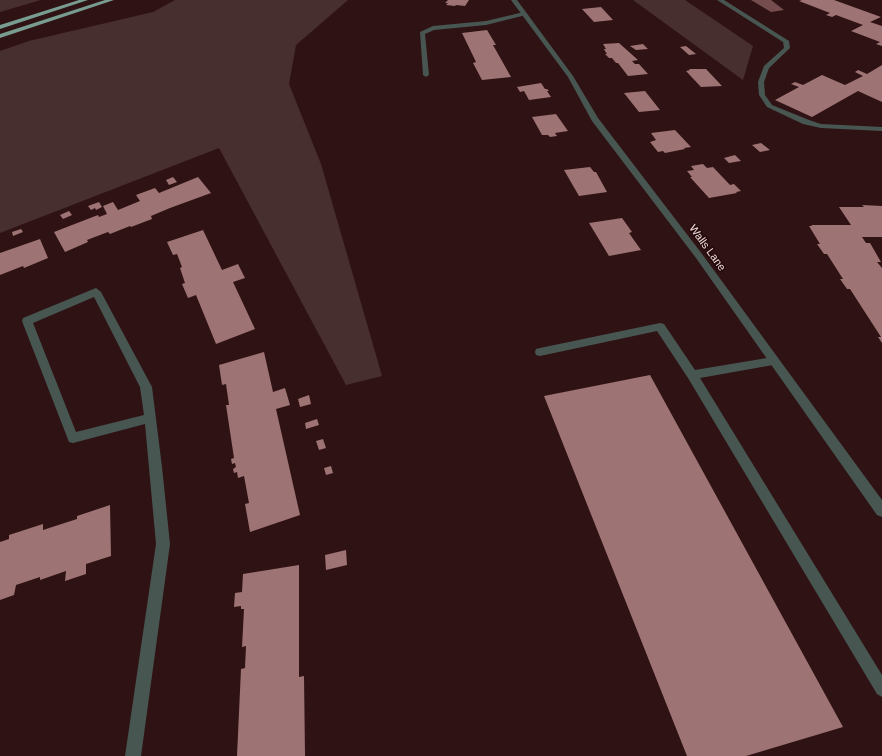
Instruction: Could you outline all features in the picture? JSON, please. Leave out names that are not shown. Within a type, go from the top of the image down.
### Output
[{"type":"highway","points":[[0,27],[85,0]]},
{"type":"highway","points":[[0,36],[111,0]]},
{"type":"street","name":"Walls Lane","points":[[514,0],[571,77],[595,119],[699,256],[773,362],[882,511]]},
{"type":"street","points":[[720,0],[786,41],[787,48],[766,66],[761,82],[762,95],[769,106],[806,122],[821,126],[882,128]]},
{"type":"street","points":[[426,75],[422,32],[433,28],[486,23],[524,14]]},
{"type":"street","points":[[133,756],[163,544],[150,418],[146,387],[96,292],[27,321],[73,438],[150,418]]},
{"type":"street","points":[[540,352],[660,327],[692,376],[882,689]]},
{"type":"street","points":[[692,376],[773,362]]},
{"type":"shaded area","points":[[0,0],[41,0],[0,12]]},
{"type":"shaded area","points":[[175,0],[348,0],[296,45],[289,84],[321,164],[382,376],[346,385],[219,148],[0,233],[0,51],[29,41],[153,12]]},
{"type":"shaded area","points":[[633,0],[685,0],[753,46],[743,80]]},
{"type":"shaded area","points":[[751,0],[771,0],[784,10],[771,12]]},
{"type":"building","points":[[448,0],[469,0],[465,6],[455,6],[446,5],[448,3],[445,3]]},
{"type":"building","points":[[834,0],[881,17],[870,22],[882,26],[882,46],[876,44],[880,42],[851,31],[863,25],[836,15],[832,17],[826,15],[830,13],[799,1]]},
{"type":"building","points":[[601,7],[613,20],[594,22],[582,9]]},
{"type":"building","points":[[487,30],[496,45],[493,45],[511,77],[482,80],[473,63],[476,62],[462,33]]},
{"type":"building","points":[[619,43],[638,60],[632,61],[635,64],[639,64],[648,74],[628,76],[618,63],[605,54],[607,54],[603,44]]},
{"type":"building","points":[[643,44],[648,49],[636,50],[630,46]]},
{"type":"building","points":[[686,46],[696,54],[689,55],[680,47]]},
{"type":"building","points":[[882,65],[882,102],[858,91],[812,117],[775,100],[799,87],[791,84],[795,82],[803,85],[822,75],[845,85],[863,76],[855,72],[858,70],[867,74]]},
{"type":"building","points":[[689,69],[706,69],[722,86],[701,87],[686,71],[690,70]]},
{"type":"building","points":[[541,83],[545,89],[549,91],[547,91],[551,97],[529,100],[524,91],[520,92],[517,87]]},
{"type":"building","points":[[645,91],[660,110],[639,112],[624,93]]},
{"type":"building","points":[[556,114],[568,131],[555,133],[557,136],[550,137],[548,135],[542,135],[532,117]]},
{"type":"building","points":[[675,130],[691,147],[665,153],[663,151],[658,152],[650,142],[656,140],[651,133]]},
{"type":"building","points":[[761,143],[770,150],[760,152],[752,145]]},
{"type":"building","points":[[735,155],[741,161],[729,163],[724,158]]},
{"type":"building","points":[[703,164],[707,168],[713,167],[730,185],[734,184],[741,191],[709,198],[690,177],[692,177],[687,171],[694,170],[691,166]]},
{"type":"building","points":[[590,167],[594,172],[596,172],[607,192],[579,196],[564,170]]},
{"type":"building","points":[[173,177],[177,182],[169,185],[166,180]]},
{"type":"building","points":[[198,177],[211,193],[151,216],[152,219],[110,234],[108,232],[87,240],[88,242],[65,252],[54,232],[98,215],[99,217],[107,214],[103,206],[113,202],[118,210],[140,201],[136,195],[155,188],[159,193]]},
{"type":"building","points":[[99,202],[102,207],[96,210],[95,208],[91,210],[88,206]]},
{"type":"building","points":[[862,205],[882,206],[882,237],[862,237],[866,243],[870,243],[881,262],[877,262],[882,268],[882,343],[878,337],[881,337],[850,289],[847,289],[840,279],[843,279],[827,254],[824,254],[817,244],[820,244],[809,226],[851,225],[839,207],[864,207]]},
{"type":"building","points":[[69,211],[72,215],[63,219],[60,215]]},
{"type":"building","points":[[622,218],[632,232],[629,233],[641,250],[609,256],[589,223]]},
{"type":"building","points":[[21,229],[23,232],[13,236],[12,232]]},
{"type":"building","points":[[203,230],[222,270],[238,264],[245,278],[233,282],[255,329],[216,344],[196,295],[188,298],[182,284],[185,283],[180,268],[182,267],[177,254],[173,255],[167,242]]},
{"type":"building","points":[[40,239],[48,258],[24,268],[23,266],[0,275],[0,253]]},
{"type":"building","points":[[264,352],[273,392],[285,388],[290,405],[276,409],[300,515],[250,532],[245,504],[249,503],[244,476],[238,478],[237,472],[234,473],[233,469],[236,467],[235,463],[232,464],[231,459],[234,458],[226,405],[229,405],[226,384],[222,385],[219,365]]},
{"type":"building","points":[[650,375],[843,727],[746,756],[687,756],[544,396]]},
{"type":"building","points":[[309,395],[311,404],[300,407],[298,399]]},
{"type":"building","points":[[317,419],[319,425],[306,429],[305,423]]},
{"type":"building","points":[[323,439],[326,448],[319,450],[316,441]]},
{"type":"building","points":[[331,466],[333,473],[326,475],[324,468]]},
{"type":"building","points":[[110,505],[111,556],[86,564],[86,574],[65,581],[66,571],[40,580],[40,577],[16,585],[14,595],[0,600],[0,542],[9,539],[9,535],[43,524],[43,530],[77,519],[77,516]]},
{"type":"building","points":[[346,550],[347,565],[326,570],[325,555]]},
{"type":"building","points":[[299,565],[299,677],[304,676],[305,756],[237,756],[241,669],[245,668],[246,646],[242,647],[244,609],[241,609],[241,606],[234,607],[235,593],[242,592],[243,574]]}]
